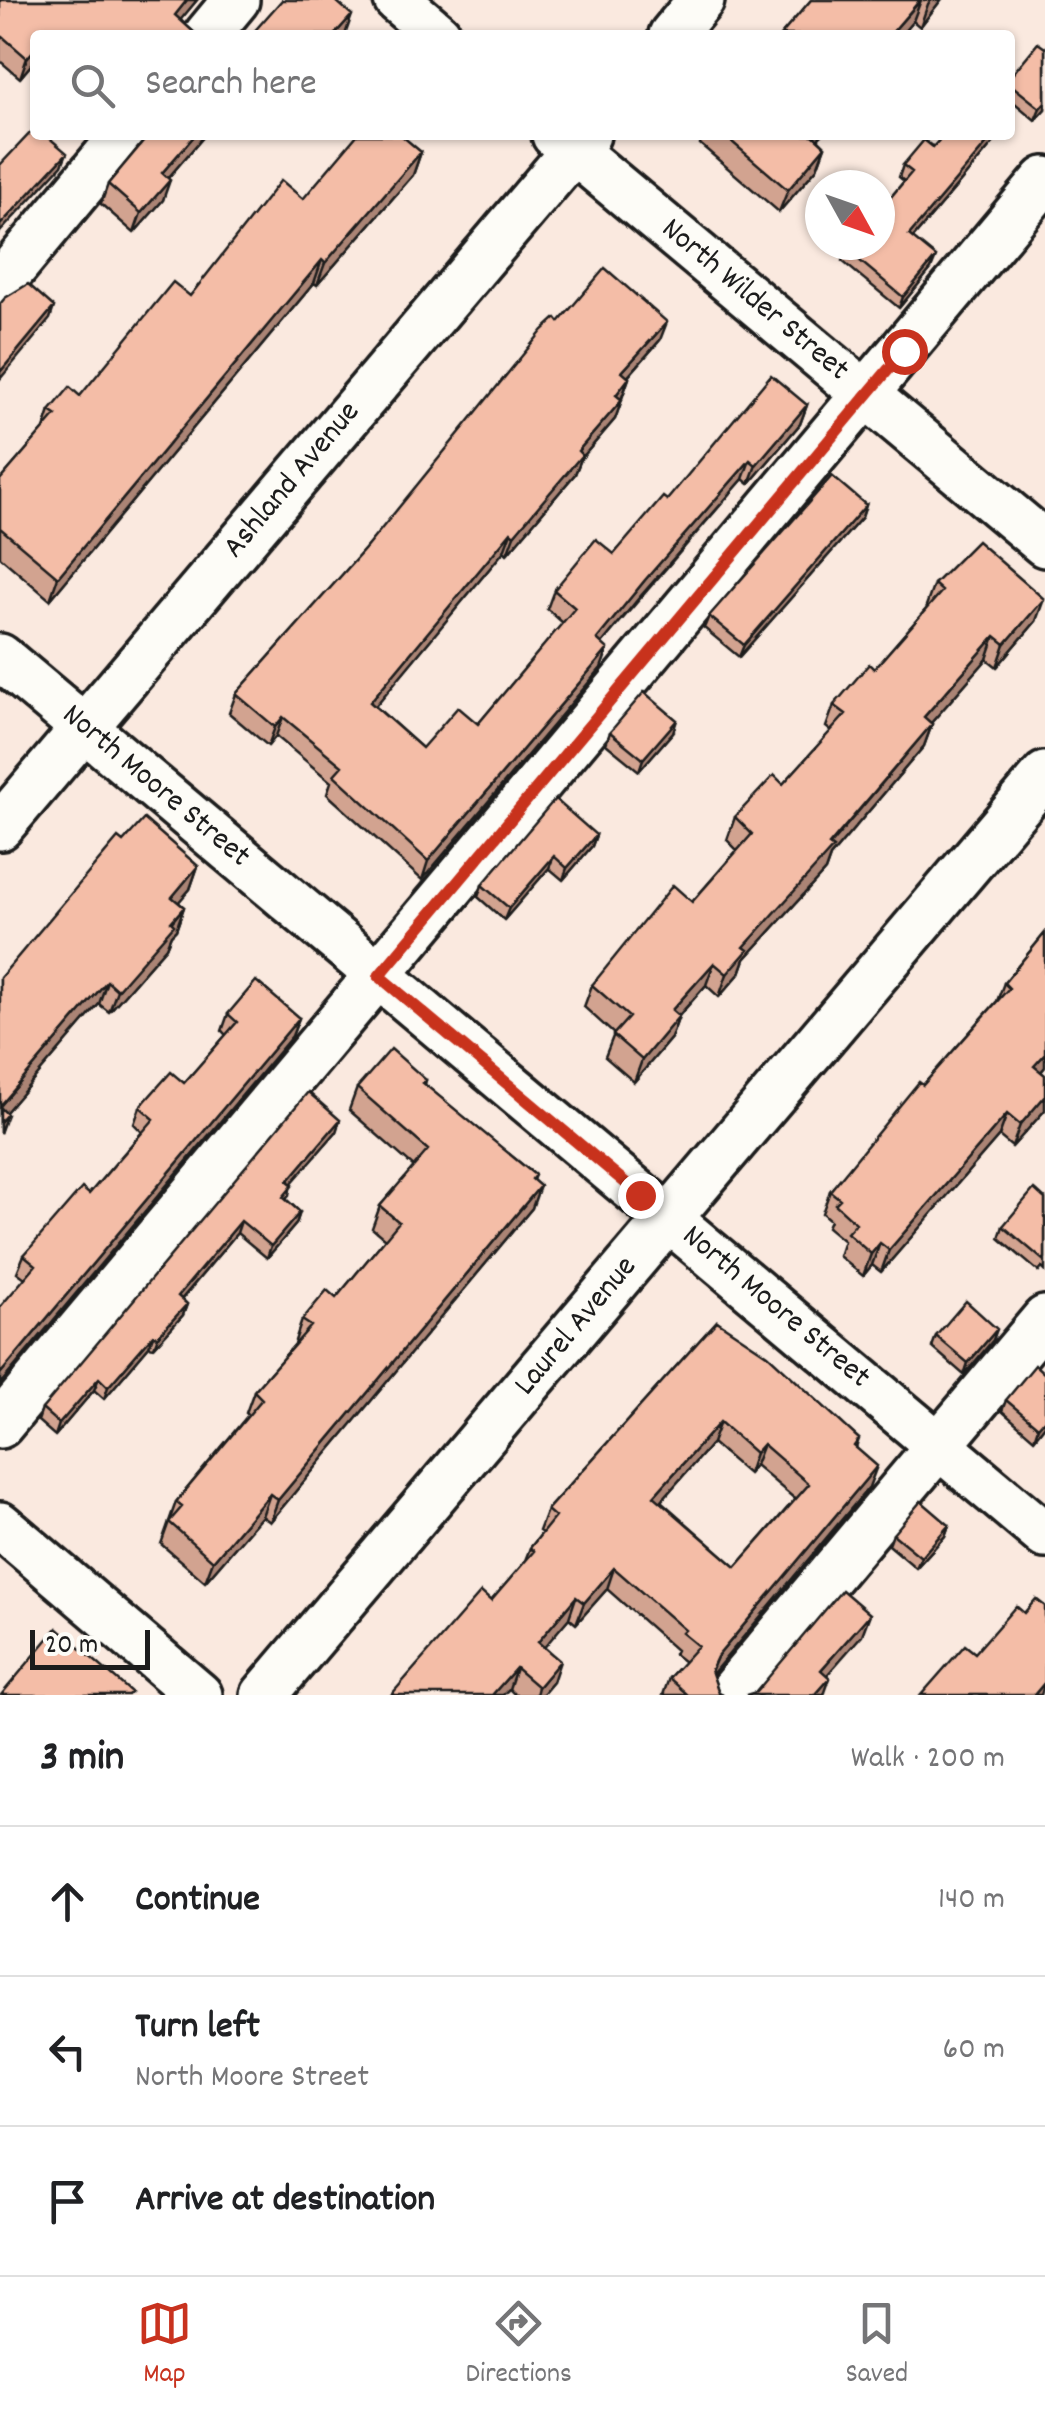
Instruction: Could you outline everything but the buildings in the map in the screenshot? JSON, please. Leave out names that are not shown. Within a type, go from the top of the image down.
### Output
[{"type":"street","points":[[211,30],[236,0]]},
{"type":"street","points":[[397,0],[432,30]]},
{"type":"street","points":[[676,30],[702,0]]},
{"type":"street","points":[[0,284],[120,140]]},
{"type":"street","name":"North Wilder Street","points":[[572,140],[1045,544]]},
{"type":"street","name":"Ashland Avenue","points":[[0,828],[572,140]]},
{"type":"street","points":[[0,1424],[1045,180]]},
{"type":"street","name":"North Moore Street","points":[[0,656],[1045,1535]]},
{"type":"street","name":"Laurel Avenue","points":[[264,1695],[1045,776]]},
{"type":"street","points":[[729,1695],[1045,1318]]},
{"type":"street","points":[[0,1525],[199,1695]]},
{"type":"route","points":[[640,1195],[379,976],[904,351]]}]
